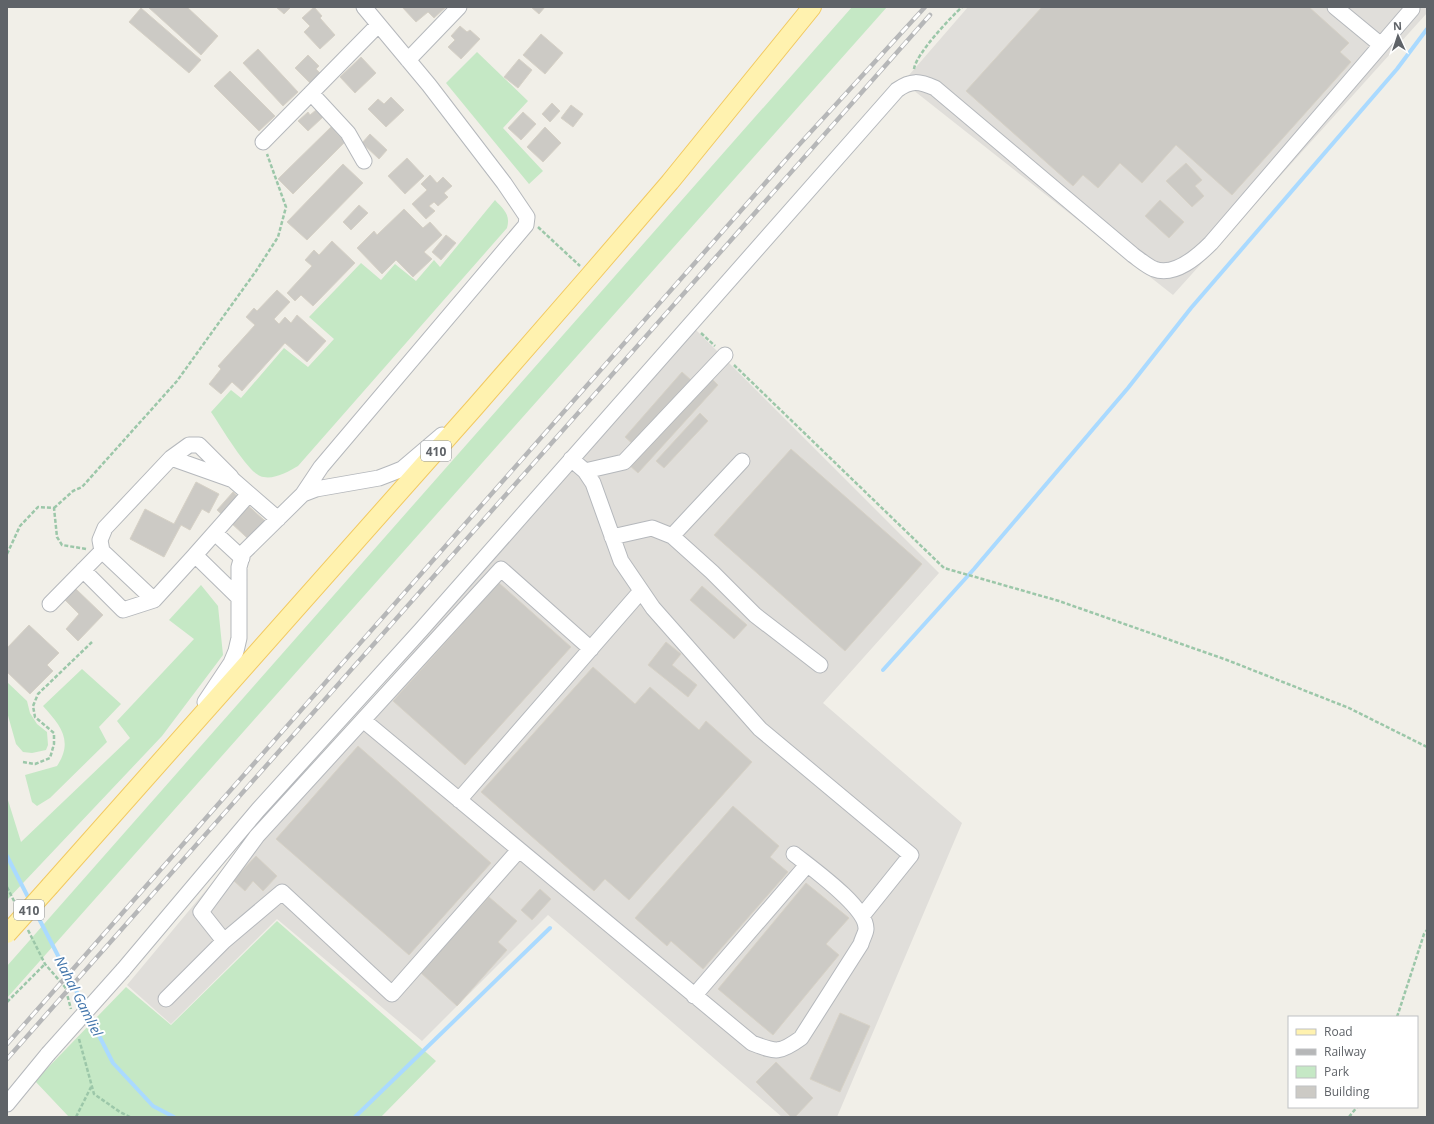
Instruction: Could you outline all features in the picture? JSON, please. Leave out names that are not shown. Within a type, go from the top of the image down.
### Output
[{"type":"main road","name":"410","points":[[7,934],[176,745],[590,275],[670,182],[812,7]]},
{"type":"street","points":[[176,745],[231,662],[239,638],[239,567],[244,553],[302,494],[321,467],[526,225],[528,217],[504,183],[429,85],[364,7]]},
{"type":"street","points":[[408,60],[459,7]]},
{"type":"street","points":[[1335,7],[1381,45]]},
{"type":"street","points":[[7,1104],[48,1054],[124,970],[258,810],[427,624],[691,322],[897,90],[904,85],[920,82],[935,88],[1133,255],[1155,269],[1174,269],[1199,255],[1211,243],[1412,9]]},
{"type":"street","points":[[263,142],[378,25]]},
{"type":"street","points":[[311,93],[348,133],[364,161]]},
{"type":"street","points":[[586,471],[624,462],[725,355]]},
{"type":"street","points":[[302,494],[316,489],[378,478],[402,469],[475,407]]},
{"type":"street","points":[[154,600],[102,551],[100,540],[105,528],[172,458],[189,445],[200,445],[233,480],[278,519]]},
{"type":"street","points":[[172,458],[233,480]]},
{"type":"street","points":[[571,459],[586,471],[593,483],[621,561],[653,608],[760,729],[911,854],[862,916]]},
{"type":"street","points":[[672,536],[742,461]]},
{"type":"street","points":[[83,570],[123,610],[154,600],[249,494]]},
{"type":"street","points":[[612,537],[652,528],[672,536],[712,572],[755,616],[820,665]]},
{"type":"street","points":[[215,533],[242,558]]},
{"type":"street","points":[[50,604],[102,551]]},
{"type":"street","points":[[195,555],[239,598]]},
{"type":"street","points":[[224,940],[201,912],[257,836],[501,569],[591,649]]},
{"type":"street","points":[[459,800],[641,591]]},
{"type":"street","points":[[363,720],[752,1043],[772,1050],[786,1048],[801,1038],[861,944],[866,929],[862,916],[845,896],[794,854]]},
{"type":"street","points":[[166,999],[224,940],[282,892],[392,994],[519,850]]},
{"type":"street","points":[[694,996],[807,864]]},
{"type":"path","points":[[912,83],[915,65],[925,49],[962,7]]},
{"type":"path","points":[[7,554],[20,526],[38,507],[54,508],[73,490],[82,488],[177,381],[256,271],[278,237],[286,207],[263,142]]},
{"type":"path","points":[[528,217],[590,275]]},
{"type":"path","points":[[691,322],[944,568],[1058,601],[1227,660],[1349,708],[1427,747]]},
{"type":"path","points":[[54,508],[57,537],[62,545],[102,551]]},
{"type":"path","points":[[23,762],[35,764],[50,758],[54,744],[54,733],[35,717],[33,706],[38,694],[92,642]]},
{"type":"path","points":[[1397,1016],[1424,934],[1427,930]]},
{"type":"path","points":[[7,1002],[45,964],[65,987],[72,1012]]},
{"type":"path","points":[[77,1034],[94,1094],[130,1117]]},
{"type":"path","points":[[76,1117],[91,1087]]},
{"type":"path","points":[[1349,1117],[1356,1108]]},
{"type":"shaded area","points":[[968,7],[1427,7],[1427,13],[1173,295],[903,82]]},
{"type":"shaded area","points":[[695,329],[939,573],[823,703],[962,823],[837,1117],[782,1117],[548,915],[422,1041],[277,919],[171,1024],[127,985],[242,847]]},
{"type":"green space","points":[[852,7],[887,7],[7,998],[7,966]]},
{"type":"green space","points":[[477,52],[528,101],[503,128],[543,171],[529,184],[446,83]]},
{"type":"green space","points":[[495,200],[506,212],[508,219],[507,228],[298,466],[275,477],[265,477],[260,476],[248,466],[211,412],[231,390],[241,398],[284,348],[308,367],[334,339],[309,317],[361,263],[381,280],[395,264],[416,281],[434,260],[440,267]]},
{"type":"green space","points":[[201,585],[218,606],[223,655],[162,736],[7,900],[7,797],[21,842],[130,738],[117,721],[194,639],[169,620]]},
{"type":"green space","points":[[82,669],[121,704],[99,727],[107,742],[50,798],[37,806],[32,802],[25,775],[57,766],[62,757],[65,741],[59,726],[43,706]]},
{"type":"green space","points":[[7,682],[27,701],[30,713],[37,724],[47,732],[48,745],[46,750],[32,753],[23,752],[16,744],[7,712]]},
{"type":"green space","points":[[277,921],[436,1061],[381,1117],[69,1117],[35,1081],[126,987],[171,1025]]},
{"type":"building","points":[[148,7],[187,7],[218,36],[201,55]]},
{"type":"building","points":[[276,7],[291,7],[284,14]]},
{"type":"building","points":[[314,7],[322,16],[320,18],[335,35],[320,49],[304,32],[310,26],[302,18]]},
{"type":"building","points":[[402,7],[446,7],[434,18],[428,12],[416,22]]},
{"type":"building","points":[[531,7],[545,7],[539,14]]},
{"type":"building","points":[[1042,7],[1309,7],[1349,43],[1340,52],[1351,62],[1232,195],[1176,145],[1142,183],[1120,163],[1098,188],[1083,175],[1073,186],[966,91]]},
{"type":"building","points":[[141,8],[201,60],[189,73],[129,22]]},
{"type":"building","points":[[460,26],[467,32],[470,30],[480,39],[461,59],[448,47],[455,40],[451,36]]},
{"type":"building","points":[[541,34],[563,53],[545,74],[523,55]]},
{"type":"building","points":[[258,49],[298,92],[283,106],[243,63]]},
{"type":"building","points":[[308,55],[319,66],[316,69],[323,76],[313,86],[295,68]]},
{"type":"building","points":[[361,57],[376,73],[355,93],[340,77]]},
{"type":"building","points":[[519,59],[532,70],[518,88],[504,77]]},
{"type":"building","points":[[230,71],[275,116],[259,131],[214,86]]},
{"type":"building","points":[[391,97],[404,110],[386,127],[368,109],[378,99],[384,104]]},
{"type":"building","points":[[552,103],[560,111],[550,122],[542,114]]},
{"type":"building","points":[[571,105],[583,114],[573,127],[561,118]]},
{"type":"building","points":[[316,110],[323,117],[308,131],[298,121],[308,112],[310,115]]},
{"type":"building","points":[[523,112],[536,124],[521,140],[508,128]]},
{"type":"building","points":[[331,127],[345,142],[293,194],[278,179]]},
{"type":"building","points":[[545,127],[561,143],[543,162],[527,147]]},
{"type":"building","points":[[370,134],[387,150],[379,159],[362,143]]},
{"type":"building","points":[[407,158],[424,176],[405,194],[388,176]]},
{"type":"building","points":[[1186,163],[1202,180],[1195,186],[1204,196],[1192,207],[1166,181]]},
{"type":"building","points":[[343,164],[363,183],[307,240],[287,222]]},
{"type":"building","points":[[430,175],[437,183],[443,177],[452,186],[444,193],[448,197],[438,206],[434,202],[429,206],[435,211],[426,219],[412,204],[427,190],[421,184]]},
{"type":"building","points":[[1160,200],[1184,222],[1169,238],[1145,216]]},
{"type":"building","points":[[359,205],[368,213],[351,230],[343,222]]},
{"type":"building","points":[[404,209],[423,228],[430,222],[442,235],[424,252],[432,259],[413,277],[396,260],[382,274],[357,248],[374,231],[377,235]]},
{"type":"building","points":[[446,235],[456,243],[441,260],[432,252]]},
{"type":"building","points":[[332,241],[355,263],[313,306],[301,295],[295,301],[287,293],[312,266],[305,260],[314,250],[319,255]]},
{"type":"building","points":[[277,290],[290,302],[274,319],[279,324],[285,317],[291,323],[297,315],[326,341],[307,362],[285,343],[242,391],[232,382],[221,394],[209,384],[221,369],[218,366],[255,325],[246,317],[254,308],[257,311]]},
{"type":"building","points":[[682,372],[692,381],[635,446],[625,437]]},
{"type":"building","points":[[709,376],[718,385],[638,473],[628,464]]},
{"type":"building","points":[[700,413],[708,421],[664,468],[656,461]]},
{"type":"building","points":[[791,449],[922,564],[845,651],[714,535]]},
{"type":"building","points":[[196,482],[219,494],[209,513],[202,509],[190,530],[181,525],[164,557],[130,539],[145,509],[174,524]]},
{"type":"building","points":[[233,492],[274,529],[257,547],[217,510]]},
{"type":"building","points":[[499,583],[571,647],[465,765],[393,701]]},
{"type":"building","points":[[702,586],[747,625],[734,639],[690,600]]},
{"type":"building","points":[[76,589],[103,615],[78,641],[66,629],[79,614],[65,600]]},
{"type":"building","points":[[29,625],[59,653],[47,665],[53,671],[30,694],[7,672],[7,648]]},
{"type":"building","points":[[666,642],[681,654],[672,665],[697,685],[688,697],[648,665]]},
{"type":"building","points":[[593,667],[635,704],[650,687],[699,730],[706,721],[752,762],[629,900],[605,879],[594,891],[481,792]]},
{"type":"building","points":[[358,746],[491,863],[409,955],[276,839]]},
{"type":"building","points":[[733,806],[779,846],[770,857],[788,872],[703,969],[671,941],[667,946],[635,918]]},
{"type":"building","points":[[256,856],[277,876],[263,891],[253,881],[245,891],[233,880]]},
{"type":"building","points":[[806,883],[849,918],[826,944],[839,955],[773,1035],[718,989]]},
{"type":"building","points":[[540,889],[551,899],[532,920],[521,910]]},
{"type":"building","points":[[489,897],[517,921],[498,942],[507,950],[457,1006],[420,972]]},
{"type":"building","points":[[840,1013],[870,1026],[840,1092],[810,1079]]},
{"type":"building","points":[[776,1062],[813,1098],[795,1117],[791,1117],[756,1082]]},
{"type":"waterway","points":[[883,670],[974,569],[1128,388],[1191,308],[1397,69],[1427,29]]},
{"type":"waterway","name":"Nahal Gamliel","points":[[7,856],[30,901]]},
{"type":"waterway","name":"Nahal Gamliel","points":[[35,911],[85,1008]]},
{"type":"waterway","points":[[355,1117],[550,928]]},
{"type":"waterway","name":"Nahal Gamliel","points":[[88,1014],[113,1063],[153,1106],[174,1117]]},
{"type":"railway","points":[[7,1044],[797,147],[925,7]]},
{"type":"railway","points":[[7,1059],[930,15]]}]
